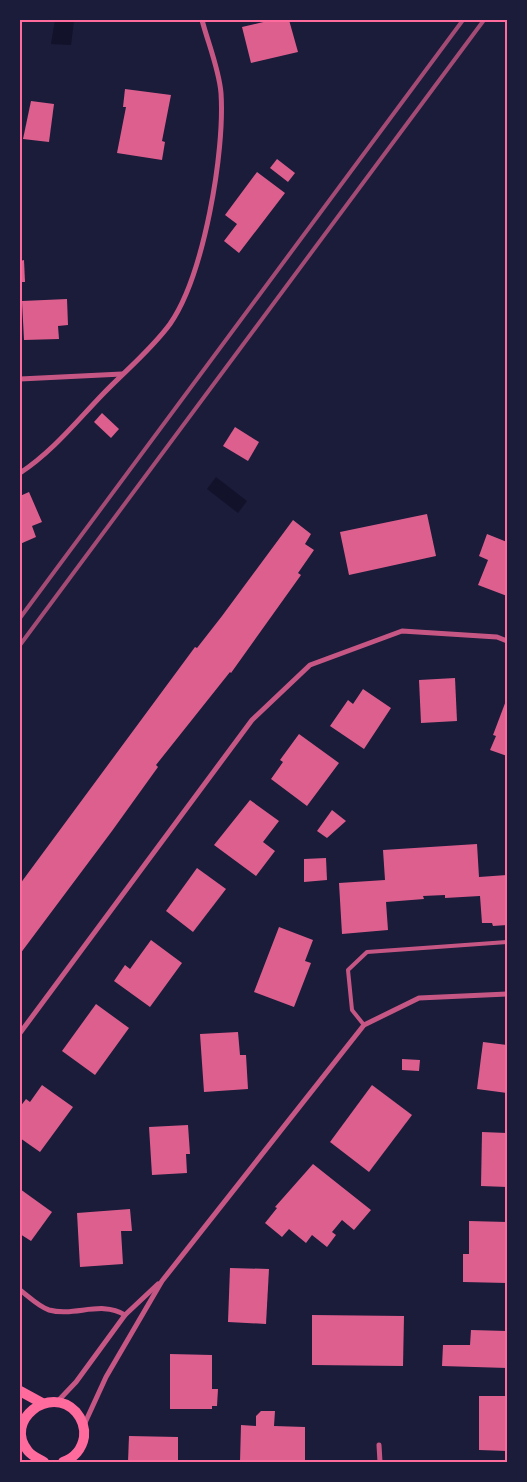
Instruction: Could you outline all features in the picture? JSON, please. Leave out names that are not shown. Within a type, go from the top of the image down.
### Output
[{"type":"main road","points":[[20,1391],[42,1403]]},
{"type":"main road","points":[[44,1462],[29,1453],[24,1445],[21,1423],[32,1409],[42,1403],[57,1402],[73,1408],[80,1416],[84,1426],[81,1448],[82,1462]]},
{"type":"main road","points":[[63,1462],[74,1456],[81,1448]]},
{"type":"street","points":[[20,473],[53,446],[122,374],[148,350],[170,323],[186,295],[203,239],[219,156],[222,125],[220,91],[202,20]]},
{"type":"street","points":[[20,380],[122,374]]},
{"type":"street","points":[[20,1033],[252,720],[310,665],[402,632],[498,637],[507,641]]},
{"type":"street","points":[[84,1426],[106,1377],[162,1281],[364,1025],[419,998],[507,994]]},
{"type":"street","points":[[57,1402],[76,1382],[125,1315],[162,1281]]},
{"type":"street","points":[[20,1290],[47,1310],[82,1311],[106,1308],[116,1310],[125,1315]]},
{"type":"street","points":[[379,1446],[380,1462]]},
{"type":"lane","points":[[364,1025],[352,1010],[348,970],[367,952],[507,942]]},
{"type":"shaded area","points":[[55,20],[74,20],[71,45],[51,44]]},
{"type":"shaded area","points":[[216,477],[247,501],[238,513],[207,489]]},
{"type":"building","points":[[272,20],[289,20],[298,52],[251,63],[242,27]]},
{"type":"building","points":[[125,89],[171,95],[162,141],[165,142],[162,160],[117,153],[126,107],[123,107]]},
{"type":"building","points":[[31,101],[54,104],[49,142],[23,139]]},
{"type":"building","points":[[277,159],[295,173],[288,182],[270,168]]},
{"type":"building","points":[[257,172],[285,193],[239,253],[224,241],[237,224],[225,215]]},
{"type":"building","points":[[24,260],[25,282],[20,282],[20,261]]},
{"type":"building","points":[[67,299],[68,325],[58,326],[59,339],[24,340],[22,301]]},
{"type":"building","points":[[102,413],[119,429],[111,438],[94,422]]},
{"type":"building","points":[[235,427],[259,442],[248,461],[223,446]]},
{"type":"building","points":[[29,492],[42,522],[32,526],[36,537],[20,544],[20,496]]},
{"type":"building","points":[[427,514],[436,556],[349,575],[340,532]]},
{"type":"building","points":[[293,520],[311,534],[305,544],[314,550],[298,573],[301,575],[231,673],[156,765],[158,767],[112,831],[20,954],[20,884],[195,647],[197,648],[222,616]]},
{"type":"building","points":[[487,534],[507,542],[507,596],[478,585],[488,560],[479,556]]},
{"type":"building","points":[[455,678],[457,721],[421,723],[419,680]]},
{"type":"building","points":[[363,689],[391,708],[364,749],[330,726],[348,700],[353,704]]},
{"type":"building","points":[[507,698],[507,756],[490,750],[496,736],[493,735]]},
{"type":"building","points":[[299,734],[339,763],[307,806],[271,779],[283,762],[280,760]]},
{"type":"building","points":[[250,800],[279,821],[263,842],[275,851],[256,876],[214,845]]},
{"type":"building","points":[[332,810],[346,821],[327,838],[317,831]]},
{"type":"building","points":[[477,844],[479,877],[507,875],[507,925],[493,926],[492,923],[482,923],[480,896],[445,898],[445,895],[423,896],[424,899],[386,902],[388,930],[342,934],[339,883],[385,880],[383,850]]},
{"type":"building","points":[[326,858],[327,880],[304,882],[304,859]]},
{"type":"building","points":[[197,868],[226,889],[193,932],[166,911]]},
{"type":"building","points":[[279,927],[313,940],[305,961],[311,963],[294,1007],[254,992]]},
{"type":"building","points":[[151,940],[182,963],[150,1007],[114,981],[125,965],[130,969]]},
{"type":"building","points":[[96,1004],[129,1028],[95,1075],[62,1051]]},
{"type":"building","points":[[238,1032],[240,1055],[246,1055],[248,1089],[204,1092],[200,1034]]},
{"type":"building","points":[[483,1042],[507,1045],[507,1093],[477,1089]]},
{"type":"building","points":[[402,1059],[420,1060],[419,1071],[402,1070]]},
{"type":"building","points":[[42,1085],[73,1107],[40,1152],[20,1138],[20,1107],[26,1099],[30,1102]]},
{"type":"building","points":[[372,1085],[412,1115],[369,1172],[330,1142]]},
{"type":"building","points":[[188,1125],[190,1154],[186,1154],[187,1173],[152,1175],[149,1127]]},
{"type":"building","points":[[482,1132],[507,1133],[507,1187],[481,1186]]},
{"type":"building","points":[[313,1164],[371,1210],[354,1230],[342,1220],[332,1232],[336,1235],[327,1247],[312,1235],[306,1243],[289,1229],[282,1237],[265,1223],[277,1208],[275,1207]]},
{"type":"building","points":[[20,1189],[52,1212],[31,1241],[20,1234]]},
{"type":"building","points":[[130,1209],[132,1231],[121,1231],[123,1264],[80,1267],[77,1213]]},
{"type":"building","points":[[469,1221],[507,1222],[507,1283],[463,1282],[463,1254],[469,1254]]},
{"type":"building","points":[[230,1268],[269,1269],[266,1324],[228,1322]]},
{"type":"building","points":[[312,1315],[404,1316],[403,1366],[312,1365]]},
{"type":"building","points":[[471,1330],[507,1331],[507,1368],[442,1366],[443,1345],[470,1345]]},
{"type":"building","points":[[170,1354],[212,1355],[212,1389],[218,1389],[217,1406],[212,1406],[212,1409],[170,1409]]},
{"type":"building","points":[[479,1396],[507,1396],[507,1451],[479,1450]]},
{"type":"building","points":[[261,1411],[275,1411],[274,1426],[305,1427],[305,1462],[240,1462],[241,1425],[256,1426],[256,1416]]},
{"type":"building","points":[[129,1436],[178,1437],[178,1462],[128,1462]]},
{"type":"railway","points":[[20,618],[463,20]]},
{"type":"railway","points":[[20,645],[484,20]]}]
